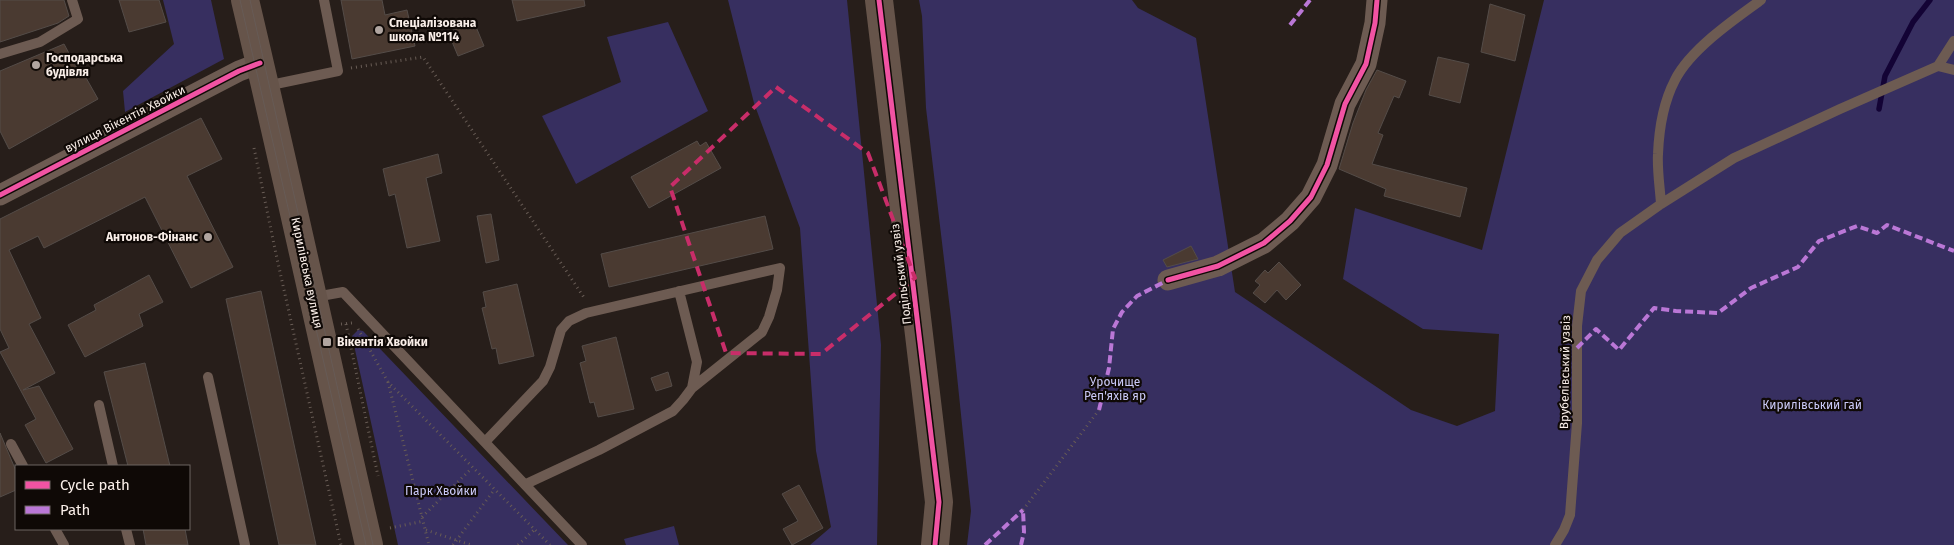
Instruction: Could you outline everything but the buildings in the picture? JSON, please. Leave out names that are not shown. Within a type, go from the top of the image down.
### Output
[{"type":"street","name":"Кирилівська вулиця","points":[[245,0],[312,297],[383,537]]},
{"type":"street","name":"Подільський узвіз","points":[[879,0],[939,502],[935,545]]},
{"type":"street","points":[[1168,280],[1218,266],[1264,242],[1290,221],[1311,197],[1327,166],[1345,104],[1366,64],[1375,24],[1377,0]]},
{"type":"street","name":"вулиця Вікентія Хвойки","points":[[0,195],[240,71],[262,74]]},
{"type":"lane","points":[[0,54],[40,42],[78,19],[72,0]]},
{"type":"lane","points":[[262,74],[338,71],[324,0]]},
{"type":"lane","points":[[1661,204],[1658,156],[1662,115],[1675,80],[1691,58],[1729,23],[1761,0]]},
{"type":"lane","points":[[1954,42],[1938,66],[1954,70]]},
{"type":"lane","name":"Врубелівський узвіз","points":[[1555,545],[1570,515],[1577,422],[1577,326],[1581,291],[1597,260],[1620,233],[1661,204],[1734,158],[1840,108],[1938,66]]},
{"type":"lane","points":[[485,442],[543,381],[550,368],[562,330],[569,321],[593,311],[780,268],[777,290],[769,317],[762,332],[692,388],[673,411],[599,450],[526,484]]},
{"type":"lane","points":[[679,291],[697,362],[692,388]]},
{"type":"lane","points":[[312,297],[343,292],[582,545]]},
{"type":"lane","points":[[208,377],[245,545]]},
{"type":"lane","points":[[99,405],[113,465]]},
{"type":"lane","points":[[11,444],[22,465]]},
{"type":"lane","points":[[56,530],[64,545]]},
{"type":"lane","points":[[126,530],[130,545]]},
{"type":"path","points":[[338,71],[423,57],[593,311]]},
{"type":"path","points":[[253,141],[276,254],[342,545]]},
{"type":"path","points":[[379,481],[346,324],[352,323],[358,330],[388,382],[550,545]]},
{"type":"path","points":[[388,382],[429,545]]},
{"type":"path","points":[[1023,510],[1098,410]]},
{"type":"path","points":[[422,517],[472,468]]},
{"type":"path","points":[[454,543],[494,490]]},
{"type":"path","points":[[383,537],[388,519]]},
{"type":"path","points":[[383,537],[424,521]]},
{"type":"path","points":[[426,530],[454,543],[471,545]]},
{"type":"path","points":[[518,545],[534,530]]},
{"type":"highlighted area","points":[[776,87],[868,153],[915,278],[821,354],[726,353],[670,187]]},
{"type":"green space","points":[[163,0],[211,0],[224,59],[125,112],[123,91],[174,44]]},
{"type":"green space","points":[[728,0],[847,0],[881,345],[877,545],[810,545],[831,527],[816,451],[800,228],[754,103]]},
{"type":"green space","name":"Урочище Реп'яхів яр","points":[[919,0],[1132,0],[1138,8],[1196,38],[1235,292],[1411,410],[1457,426],[1495,411],[1499,334],[1423,329],[1343,279],[1355,208],[1482,250],[1544,0],[1954,0],[1954,545],[967,545],[971,511],[951,318],[926,108],[922,16]]},
{"type":"green space","points":[[668,22],[708,111],[576,184],[542,116],[621,82],[607,37]]},
{"type":"green space","name":"Парк Хвойки","points":[[358,330],[363,331],[568,545],[398,545],[352,336]]},
{"type":"green space","points":[[674,526],[679,545],[626,545],[624,539]]},
{"type":"waterway","points":[[1879,109],[1885,76],[1913,22],[1930,0]]},
{"type":"tram line","points":[[240,0],[366,545]]},
{"type":"tram line","points":[[250,0],[373,545]]},
{"type":"marked path","points":[[1290,25],[1310,0]]},
{"type":"marked path","points":[[1577,348],[1596,329],[1619,350],[1654,308],[1718,313],[1751,288],[1798,267],[1819,241],[1857,226],[1877,233],[1887,225],[1954,251]]},
{"type":"marked path","points":[[1099,410],[1109,368],[1113,329],[1122,312],[1137,296],[1168,280]]},
{"type":"marked path","points":[[985,545],[1023,510]]},
{"type":"marked path","points":[[1021,545],[1024,532],[1023,510]]},
{"type":"cycle path","points":[[879,0],[939,502],[935,545]]},
{"type":"cycle path","points":[[1168,280],[1218,266],[1264,243],[1290,221],[1311,197],[1327,165],[1345,104],[1366,64],[1375,23],[1377,0]]},
{"type":"cycle path","points":[[0,195],[239,71],[260,63]]},
{"type":"place","name":"Спеціалізована школа №114","points":[[379,30]]},
{"type":"place","name":"Господарська будівля","points":[[36,65]]},
{"type":"place","name":"Антонов-Фінанс","points":[[208,237]]},
{"type":"place","name":"Вікентія Хвойки","points":[[327,342]]},
{"type":"park label","name":"Кирилівський гай","points":[[1812,405]]}]
